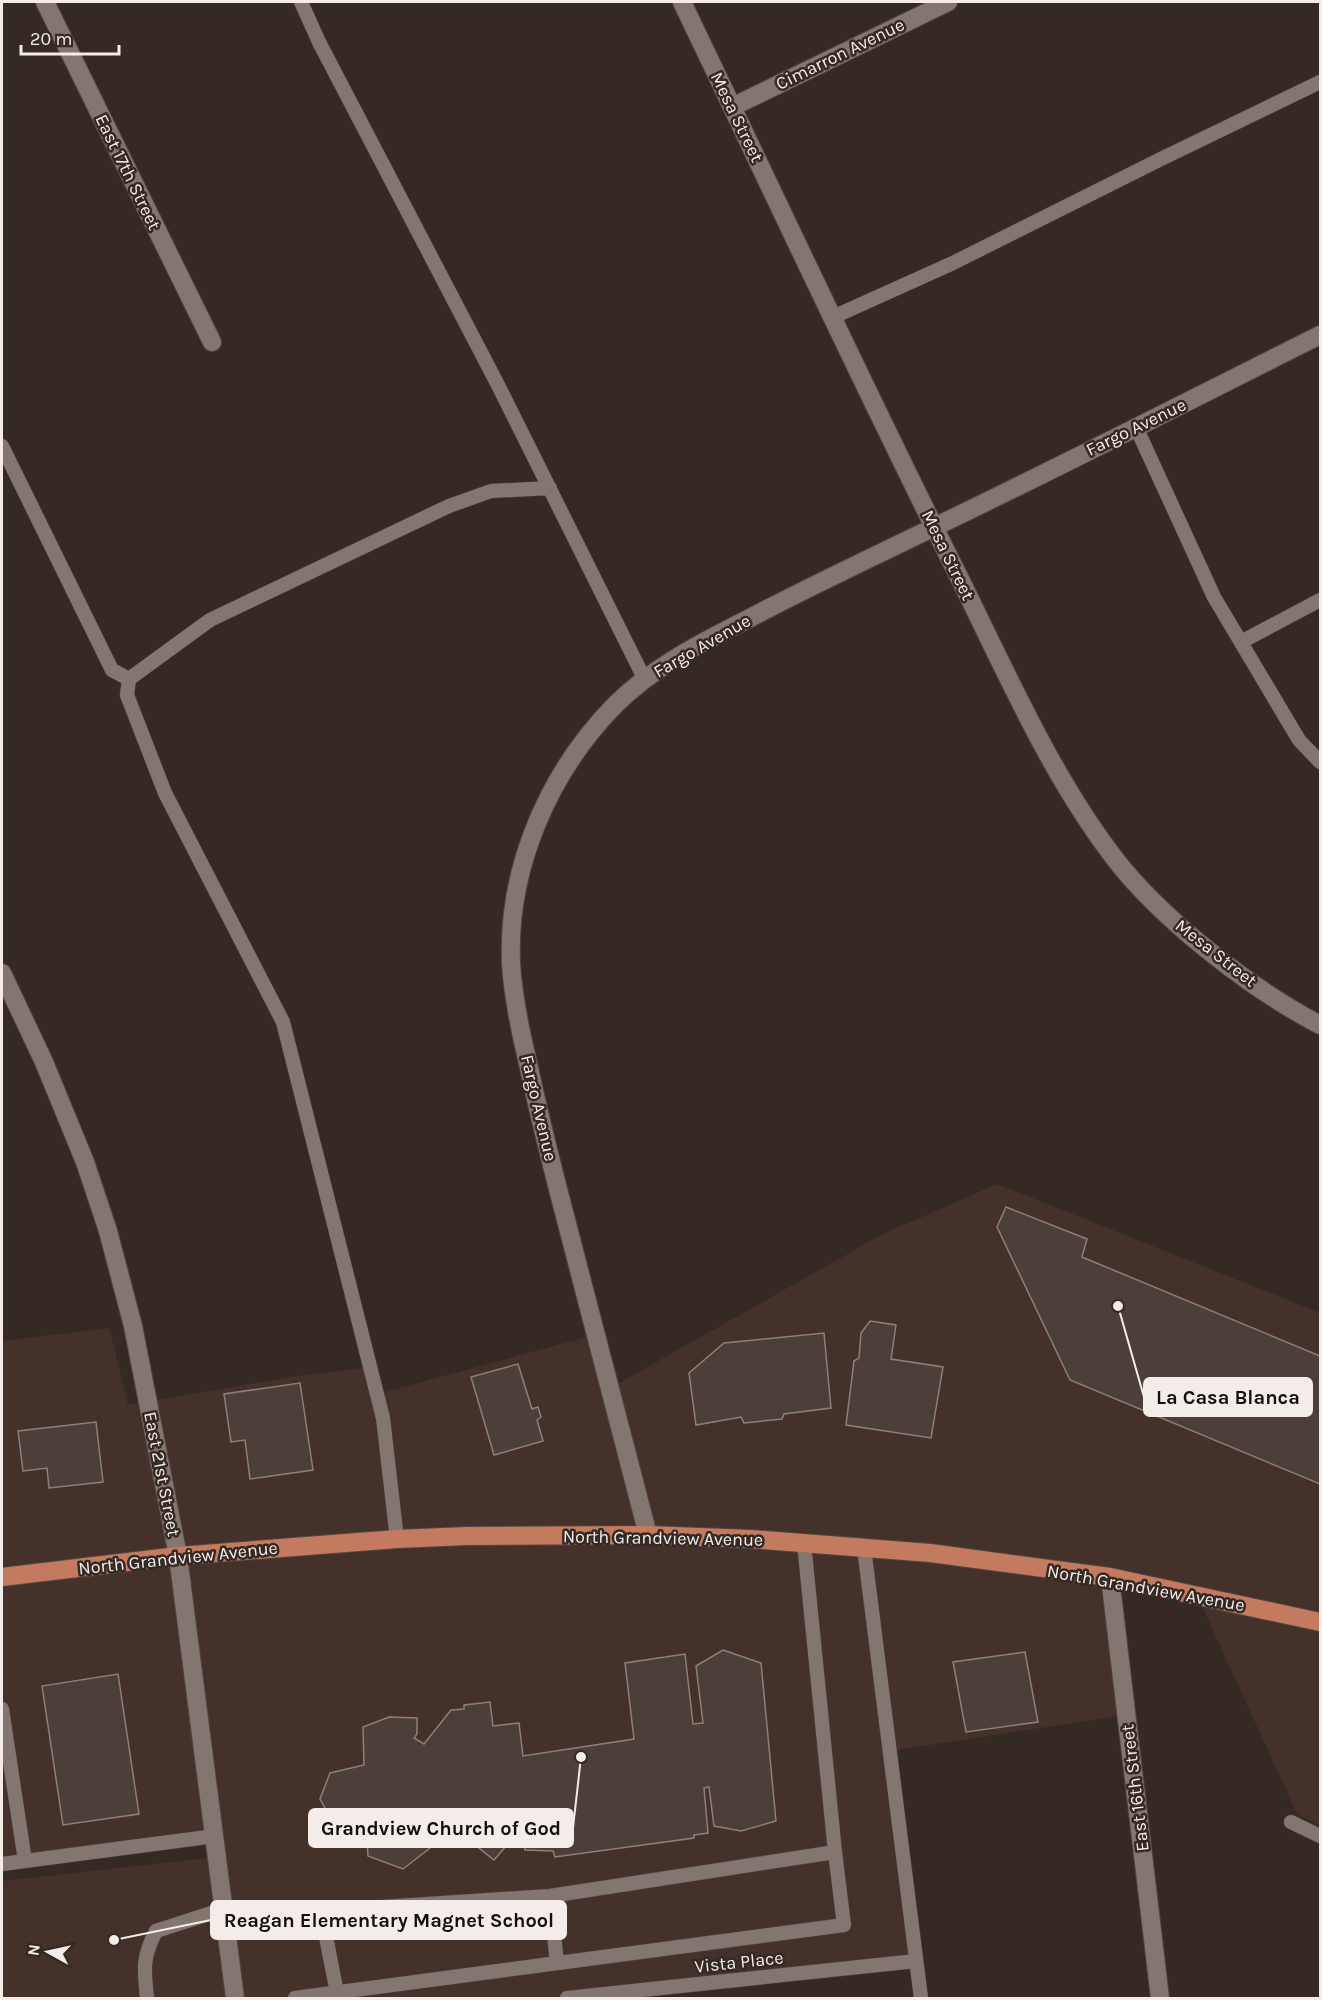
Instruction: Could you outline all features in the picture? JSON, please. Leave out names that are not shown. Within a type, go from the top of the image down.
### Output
[{"type":"main road","name":"North Grandview Avenue","points":[[2,1577],[178,1556],[397,1539],[467,1536],[648,1535],[751,1539],[930,1553],[1110,1577],[1320,1622]]},
{"type":"street","name":"East 17th Street","points":[[45,2],[212,342]]},
{"type":"street","name":"Mesa Street","points":[[682,2],[934,528],[1042,742],[1090,824],[1124,870],[1166,913],[1221,960],[1299,1014],[1320,1025]]},
{"type":"street","name":"Cimarron Avenue","points":[[732,107],[948,2]]},
{"type":"street","name":"Fargo Avenue","points":[[648,1535],[539,1116],[516,1011],[511,962],[512,925],[520,873],[540,815],[552,789],[579,747],[615,705],[645,680],[695,646],[1320,335]]},
{"type":"street","name":"East 21st Street","points":[[2,973],[44,1062],[85,1162],[108,1231],[133,1326],[178,1556],[235,1998]]},
{"type":"street","name":"East 16th Street","points":[[1110,1577],[1160,1998]]},
{"type":"lane","points":[[301,2],[319,42],[550,488],[645,680]]},
{"type":"lane","points":[[833,317],[953,263],[1320,82]]},
{"type":"lane","points":[[1136,427],[1214,597],[1299,740],[1320,762]]},
{"type":"lane","points":[[2,446],[112,670],[129,679]]},
{"type":"lane","points":[[397,1539],[383,1418],[283,1022],[165,793],[127,695],[129,679],[210,620],[449,506],[491,491],[550,488]]},
{"type":"lane","points":[[1242,642],[1320,600]]},
{"type":"lane","points":[[295,1998],[844,1925],[804,1543]]},
{"type":"lane","points":[[864,1548],[921,1998]]},
{"type":"lane","points":[[2,1709],[25,1861]]},
{"type":"lane","points":[[1292,1822],[1320,1836]]},
{"type":"lane","points":[[2,1864],[215,1836]]},
{"type":"lane","points":[[147,1998],[144,1974],[146,1950],[156,1931],[224,1909],[321,1911],[550,1896],[835,1852]]},
{"type":"lane","points":[[550,1896],[557,1963]]},
{"type":"lane","points":[[321,1911],[337,1993]]},
{"type":"lane","name":"Vista Place","points":[[567,1998],[916,1961]]},
{"type":"shaded area","points":[[997,1184],[1320,1313],[1320,1826],[1297,1814],[1197,1595],[1110,1577],[1125,1715],[890,1751],[910,1956],[561,1998],[2,1998],[2,1881],[216,1857],[214,1833],[2,1858],[2,1341],[109,1328],[128,1405],[291,1377],[363,1368],[374,1395],[594,1335],[612,1387],[883,1234]]},
{"type":"building","points":[[1006,1207],[1087,1239],[1082,1257],[1320,1356],[1320,1484],[1070,1380],[997,1227]]},
{"type":"building","points":[[870,1321],[896,1325],[891,1359],[943,1367],[931,1438],[846,1425],[854,1361],[859,1358],[861,1333]]},
{"type":"building","points":[[824,1333],[831,1408],[784,1414],[782,1419],[744,1423],[741,1417],[696,1425],[689,1373],[724,1343]]},
{"type":"building","points":[[518,1364],[532,1409],[538,1407],[541,1417],[537,1420],[543,1441],[494,1455],[471,1377]]},
{"type":"building","points":[[300,1383],[313,1470],[250,1479],[245,1440],[231,1442],[224,1394]]},
{"type":"building","points":[[96,1422],[103,1482],[49,1488],[47,1468],[23,1471],[18,1431]]},
{"type":"building","points":[[723,1650],[761,1663],[776,1821],[741,1831],[714,1826],[709,1787],[704,1788],[708,1833],[694,1835],[694,1838],[555,1857],[553,1851],[525,1850],[521,1821],[505,1822],[507,1845],[494,1860],[479,1848],[478,1832],[471,1840],[435,1844],[433,1835],[429,1836],[430,1848],[403,1869],[368,1856],[366,1819],[332,1821],[320,1799],[330,1773],[364,1765],[363,1727],[389,1717],[417,1718],[417,1734],[414,1738],[424,1744],[451,1710],[464,1709],[464,1705],[490,1702],[493,1726],[519,1723],[523,1756],[634,1739],[625,1663],[685,1654],[693,1724],[703,1723],[696,1666]]},
{"type":"building","points":[[1025,1652],[1038,1722],[966,1732],[953,1662]]},
{"type":"building","points":[[118,1674],[139,1814],[63,1825],[42,1686]]},
{"type":"place","name":"La Casa Blanca","points":[[1118,1306]]},
{"type":"place","name":"Grandview Church of God","points":[[581,1757]]},
{"type":"place","name":"Reagan Elementary Magnet School","points":[[114,1940]]}]
